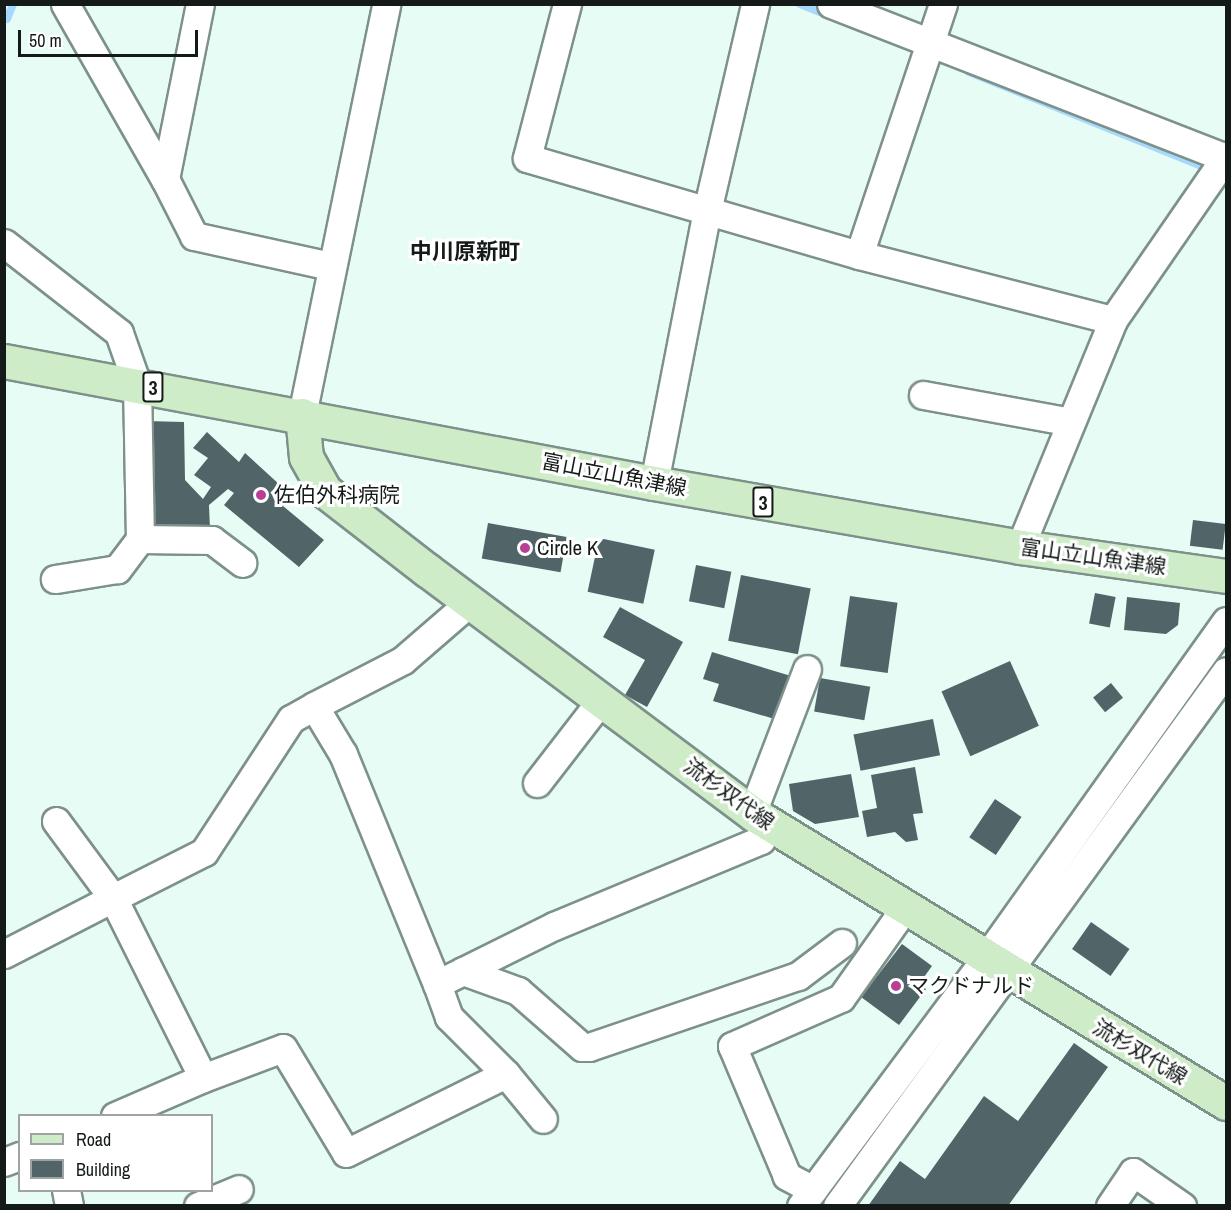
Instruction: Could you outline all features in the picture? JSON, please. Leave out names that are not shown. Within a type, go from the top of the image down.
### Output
[{"type":"main road","name":"富山立山魚津線","points":[[4,361],[137,384],[654,483],[1020,547],[1227,576]]},
{"type":"main road","name":"流杉双代線","points":[[302,415],[306,457],[325,491],[761,819],[904,909],[1227,1103]]},
{"type":"street","points":[[65,4],[165,179],[194,236],[330,266]]},
{"type":"street","points":[[165,179],[200,4]]},
{"type":"street","points":[[302,415],[330,266],[386,4]]},
{"type":"street","points":[[567,4],[527,158],[860,255],[1113,320]]},
{"type":"street","points":[[654,483],[707,211],[755,4]]},
{"type":"street","points":[[831,4],[1226,157],[1113,320],[1020,547]]},
{"type":"street","points":[[860,255],[928,43],[943,4]]},
{"type":"street","points":[[4,243],[119,333],[137,384],[140,539],[117,569],[55,579]]},
{"type":"street","points":[[923,395],[1071,422]]},
{"type":"street","points":[[140,539],[212,540],[242,563]]},
{"type":"street","points":[[4,954],[204,852],[291,719],[403,660],[470,602]]},
{"type":"street","points":[[837,1206],[996,964],[1227,621]]},
{"type":"street","points":[[437,984],[554,926],[761,840],[761,819],[807,669]]},
{"type":"street","points":[[904,909],[841,998],[732,1046],[787,1176],[807,1198],[996,964],[1227,671]]},
{"type":"street","points":[[537,783],[602,699]]},
{"type":"street","points":[[314,706],[343,754],[449,1017],[506,1074],[543,1119]]},
{"type":"street","points":[[56,821],[113,898],[203,1078]]},
{"type":"street","points":[[463,971],[518,991],[582,1047],[589,1047],[798,976],[842,943]]},
{"type":"street","points":[[120,1114],[203,1078],[283,1048],[346,1153],[506,1074]]},
{"type":"street","points":[[1110,1206],[1133,1172],[1182,1206]]},
{"type":"street","points":[[198,1206],[239,1189]]},
{"type":"building","name":"佐伯外科病院","points":[[146,421],[184,422],[185,480],[203,499],[211,487],[194,475],[208,458],[193,448],[207,432],[239,462],[245,453],[292,496],[283,506],[324,540],[299,567],[224,505],[234,493],[228,489],[209,505],[210,529],[148,528]]},
{"type":"building","points":[[1193,520],[1226,524],[1223,550],[1190,546]]},
{"type":"building","name":"Circle K","points":[[488,523],[567,537],[561,572],[482,558]]},
{"type":"building","points":[[599,538],[655,550],[643,604],[588,592]]},
{"type":"building","points":[[696,565],[731,572],[724,608],[689,601]]},
{"type":"building","points":[[741,575],[811,589],[798,654],[728,641]]},
{"type":"building","points":[[1095,593],[1116,597],[1110,627],[1089,623]]},
{"type":"building","points":[[850,596],[898,603],[888,673],[840,666]]},
{"type":"building","points":[[1127,597],[1180,603],[1178,625],[1166,634],[1124,630]]},
{"type":"building","points":[[620,607],[683,642],[647,707],[625,695],[645,660],[603,637]]},
{"type":"building","points":[[712,652],[791,676],[778,720],[713,701],[719,684],[703,679]]},
{"type":"building","points":[[1010,661],[1039,726],[970,756],[941,692]]},
{"type":"building","points":[[820,678],[870,687],[864,720],[814,711]]},
{"type":"building","points":[[1111,683],[1123,698],[1105,712],[1093,697]]},
{"type":"building","points":[[933,719],[940,755],[861,771],[853,734]]},
{"type":"building","points":[[915,767],[923,813],[913,814],[918,840],[906,842],[895,832],[867,837],[862,811],[877,808],[871,775]]},
{"type":"building","points":[[851,774],[859,817],[815,824],[793,811],[789,784]]},
{"type":"building","points":[[995,799],[1022,817],[996,855],[969,837]]},
{"type":"building","points":[[1091,922],[1130,949],[1111,976],[1072,949]]},
{"type":"building","name":"マクドナルド","points":[[902,944],[932,966],[919,984],[926,989],[899,1025],[861,997]]},
{"type":"building","points":[[1074,1043],[1108,1067],[1008,1206],[868,1206],[900,1161],[925,1179],[984,1096],[1018,1121]]},
{"type":"waterway","points":[[7,19],[13,4]]},
{"type":"waterway","points":[[800,4],[830,16]]},
{"type":"waterway","points":[[969,72],[1211,170]]},
{"type":"place","name":"佐伯外科病院","points":[[261,495]]},
{"type":"place","name":"Circle K","points":[[525,548]]},
{"type":"place","name":"マクドナルド","points":[[896,986]]},
{"type":"district","name":"中川原新町","points":[[465,252]]}]
